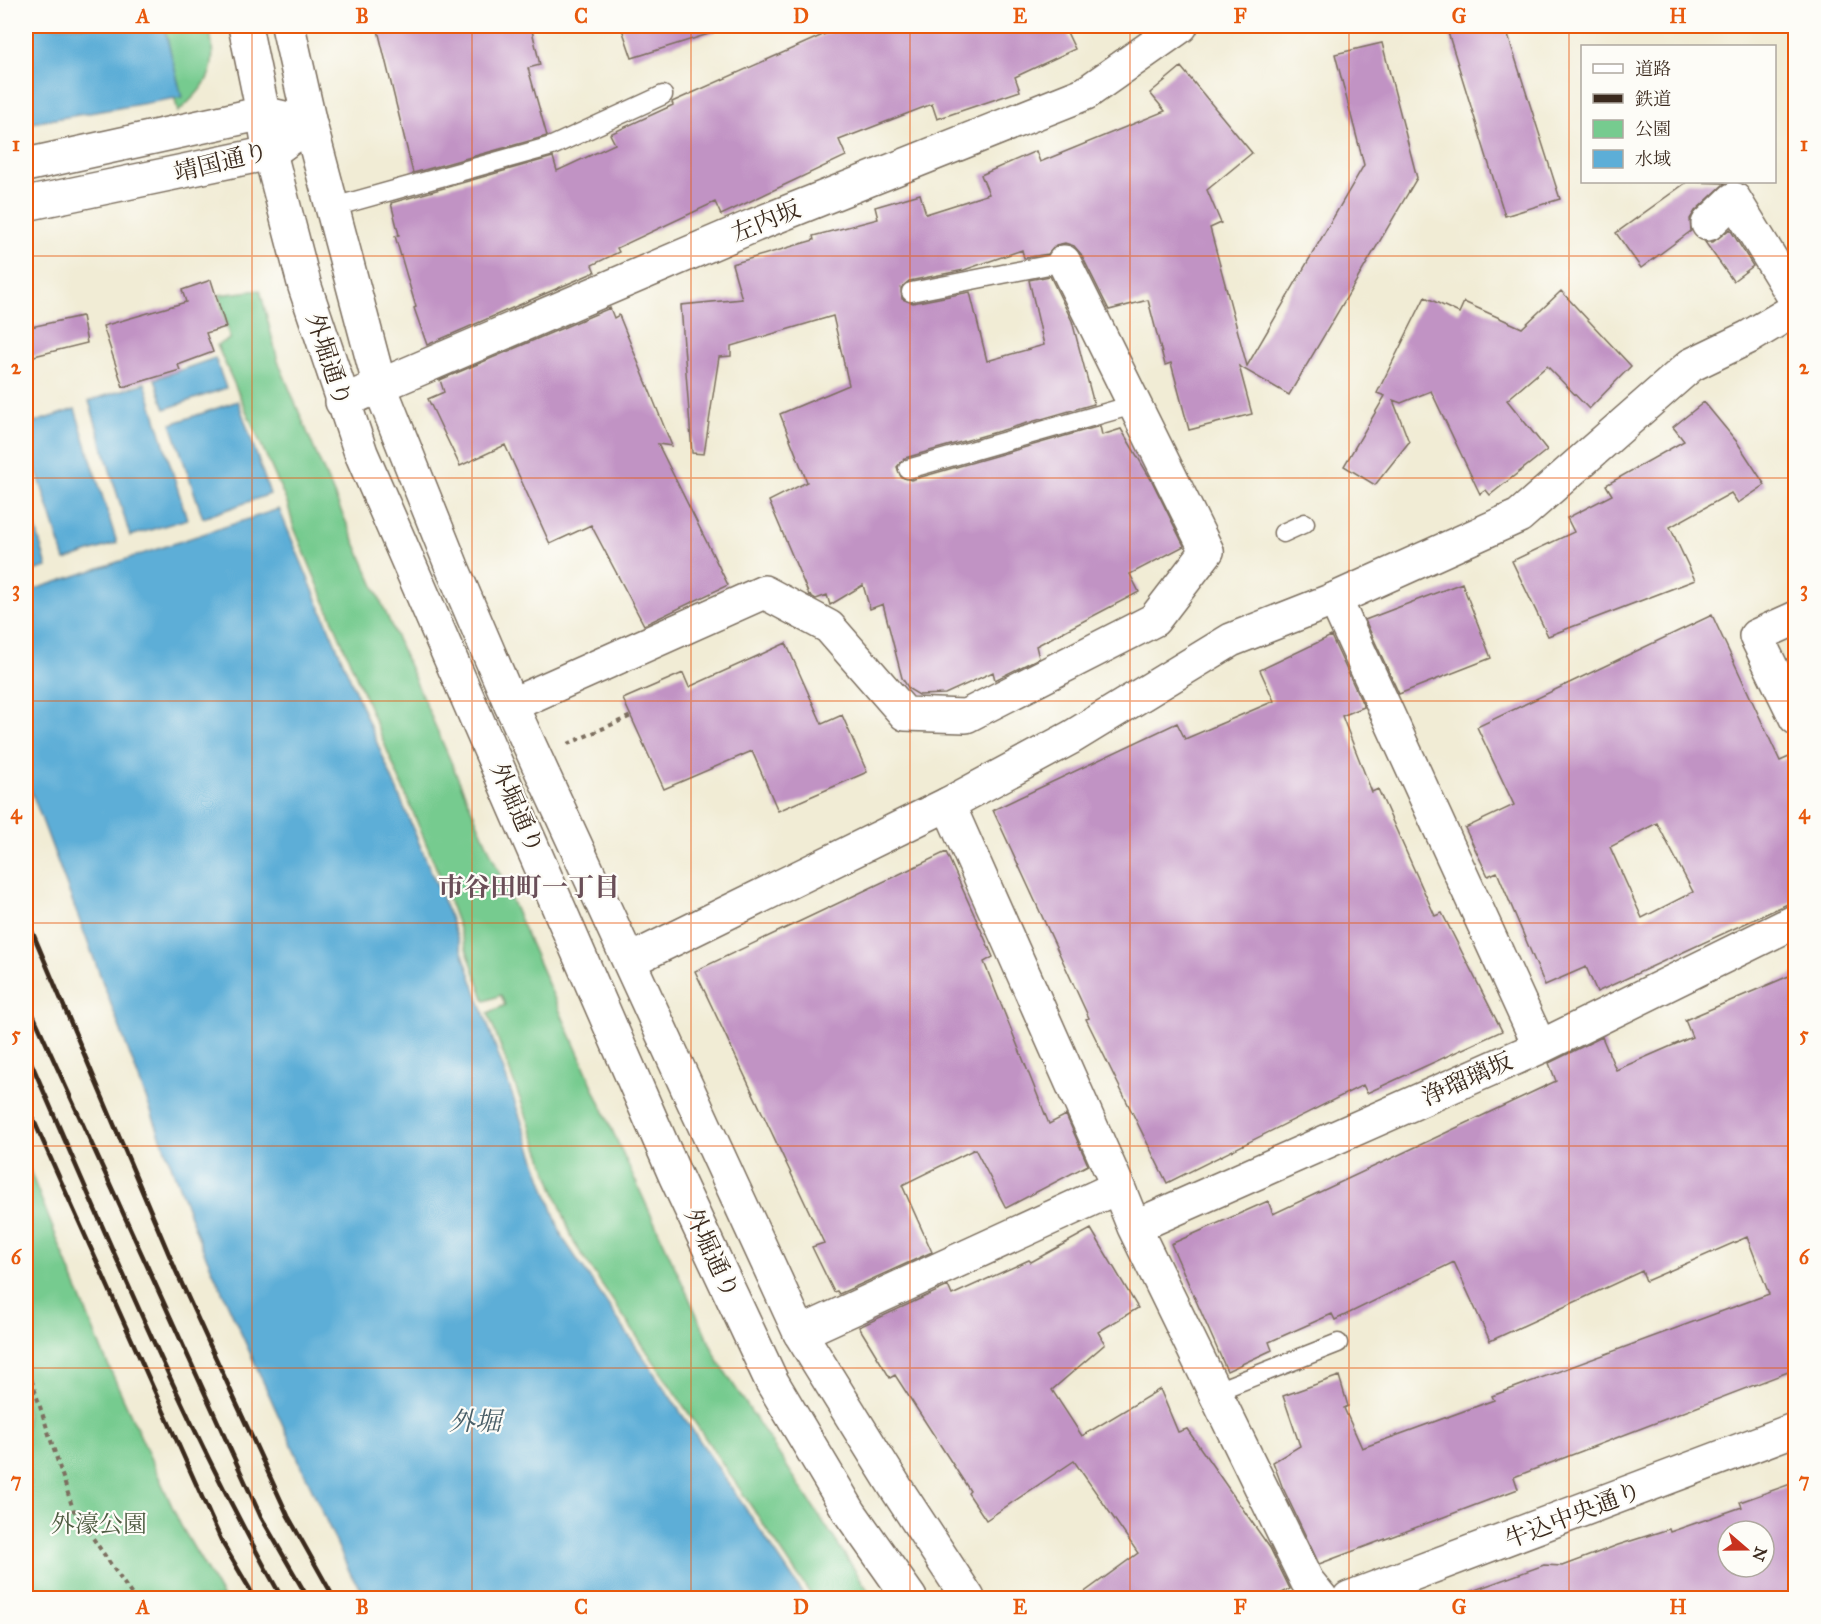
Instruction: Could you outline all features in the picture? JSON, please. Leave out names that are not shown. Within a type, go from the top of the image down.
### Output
[{"type":"street","name":"靖国通り","points":[[26,165],[263,113],[245,26]]},
{"type":"street","points":[[263,113],[310,124],[288,26]]},
{"type":"street","name":"左内坂","points":[[342,402],[755,225],[1086,93],[1181,26]]},
{"type":"street","name":"外堀通り","points":[[263,113],[270,153],[305,287],[361,453],[675,1176],[767,1371],[850,1513],[910,1599]]},
{"type":"street","name":"靖国通り","points":[[26,204],[270,153],[310,124]]},
{"type":"street","name":"外堀通り","points":[[310,124],[330,208],[380,387],[452,567],[511,705],[800,1333],[968,1599]]},
{"type":"street","points":[[1708,224],[1734,199],[1796,300]]},
{"type":"street","points":[[511,705],[764,592],[829,627],[905,714],[966,716],[1154,620],[1207,551],[1132,405],[1064,262]]},
{"type":"street","points":[[629,961],[948,804],[1072,736],[1231,640],[1335,599],[1519,516],[1691,365],[1749,337],[1796,309]]},
{"type":"street","points":[[1335,599],[1540,1047]]},
{"type":"street","points":[[1796,618],[1756,636],[1796,718]]},
{"type":"street","points":[[948,804],[1134,1227],[1307,1581],[1321,1599]]},
{"type":"street","name":"浄瑠璃坂","points":[[1134,1227],[1540,1047],[1796,921]]},
{"type":"street","points":[[800,1333],[1118,1187]]},
{"type":"street","name":"牛込中央通り","points":[[1349,1599],[1796,1429]]},
{"type":"lane","points":[[330,208],[552,146],[663,94]]},
{"type":"lane","points":[[911,292],[1064,262]]},
{"type":"lane","points":[[908,469],[1132,405]]},
{"type":"lane","points":[[1283,533],[1305,523]]},
{"type":"lane","points":[[1214,1392],[1338,1343]]},
{"type":"path","points":[[536,758],[631,716]]},
{"type":"path","points":[[26,1363],[73,1509],[134,1599]]},
{"type":"green space","points":[[157,26],[209,26],[213,54],[209,74],[198,92],[178,112]]},
{"type":"green space","points":[[260,290],[278,361],[315,451],[608,1121],[718,1361],[873,1598],[813,1598],[574,1243],[488,1013],[505,1005],[501,995],[485,1001],[443,884],[293,525],[288,505],[217,345],[230,339],[219,295]]},
{"type":"green space","name":"外濠公園","points":[[26,1161],[102,1351],[181,1526],[223,1598],[36,1598],[26,1578]]},
{"type":"water","points":[[26,26],[164,26],[182,97],[26,124]]},
{"type":"water","points":[[215,358],[226,388],[165,409],[155,379]]},
{"type":"water","points":[[145,383],[187,519],[130,536],[89,401]]},
{"type":"water","points":[[238,401],[270,494],[203,518],[171,424]]},
{"type":"water","points":[[75,409],[117,543],[65,560],[26,437],[26,425]]},
{"type":"water","points":[[26,494],[47,567],[26,573]]},
{"type":"water","name":"外堀","points":[[279,509],[450,917],[562,1237],[806,1598],[367,1598],[351,1575],[201,1245],[26,777],[26,592]]},
{"type":"building","points":[[377,26],[531,26],[540,65],[528,68],[547,136],[413,173]]},
{"type":"building","points":[[621,26],[714,26],[715,32],[632,58]]},
{"type":"building","points":[[843,26],[1064,26],[1075,49],[1015,77],[1020,91],[937,119],[932,104],[839,140],[846,156],[721,215],[715,202],[617,248],[619,252],[592,265],[595,272],[427,345],[414,308],[416,307],[395,236],[399,235],[391,203],[553,157],[557,171],[615,144],[610,134],[673,105],[672,102]]},
{"type":"building","points":[[1446,26],[1505,26],[1560,199],[1505,216]]},
{"type":"building","points":[[1382,43],[1417,178],[1289,395],[1239,366],[1252,414],[1189,430],[1171,363],[1165,365],[1148,300],[1109,310],[1081,254],[1074,246],[1065,243],[1056,245],[1048,254],[1024,258],[1022,250],[964,270],[909,281],[901,288],[902,299],[913,303],[970,292],[987,361],[1044,345],[1029,280],[1050,276],[1072,321],[1094,404],[905,458],[897,467],[901,477],[911,480],[1100,426],[1102,435],[1121,429],[1152,481],[1184,546],[1130,574],[1139,592],[1036,646],[1039,658],[995,680],[993,672],[945,694],[919,695],[909,689],[902,678],[883,604],[870,609],[863,585],[830,605],[827,595],[816,599],[809,595],[769,501],[807,482],[780,414],[849,385],[833,316],[731,346],[731,356],[719,357],[704,454],[692,453],[681,305],[742,299],[732,264],[814,240],[813,236],[878,219],[875,207],[920,194],[926,214],[989,194],[981,175],[1036,151],[1040,162],[1165,111],[1150,93],[1181,67],[1252,153],[1207,190],[1221,223],[1210,228],[1247,366],[1364,165],[1335,54]]},
{"type":"building","points":[[1686,183],[1725,183],[1695,211],[1690,219],[1691,231],[1641,268],[1616,233]]},
{"type":"building","points":[[1730,229],[1753,266],[1733,281],[1705,242],[1713,242]]},
{"type":"building","points":[[211,280],[226,327],[206,333],[213,352],[178,365],[180,370],[123,387],[103,326],[186,302],[182,290]]},
{"type":"building","points":[[1561,291],[1631,366],[1589,409],[1547,366],[1507,400],[1547,450],[1490,495],[1486,490],[1480,494],[1431,391],[1401,403],[1393,400],[1409,442],[1375,485],[1344,466],[1385,396],[1377,393],[1425,297],[1459,313],[1464,302],[1522,328]]},
{"type":"building","points":[[610,308],[614,318],[619,315],[672,446],[658,444],[728,585],[644,625],[591,525],[550,544],[505,445],[460,466],[428,399],[444,392],[440,380]]},
{"type":"building","points":[[82,316],[87,343],[26,358],[26,328]]},
{"type":"building","points":[[1704,402],[1737,442],[1765,485],[1738,503],[1731,493],[1670,527],[1695,580],[1548,636],[1512,561],[1574,532],[1567,518],[1612,495],[1606,485],[1684,441],[1673,427]]},
{"type":"building","points":[[1462,583],[1491,658],[1399,694],[1365,620]]},
{"type":"building","points":[[1712,615],[1780,761],[1796,754],[1796,900],[1597,992],[1586,967],[1545,985],[1497,872],[1488,876],[1465,828],[1514,805],[1477,727]],"holes":[[[1657,823],[1693,892],[1642,918],[1610,847]]]},
{"type":"building","points":[[1331,636],[1364,707],[1342,716],[1372,792],[1378,789],[1435,916],[1442,913],[1502,1031],[1367,1093],[1363,1085],[1167,1183],[1086,1019],[1089,1018],[993,810],[1177,723],[1185,739],[1274,701],[1260,670]]},
{"type":"building","points":[[786,643],[822,724],[842,715],[867,772],[778,811],[752,751],[664,789],[623,699],[683,673],[689,687]]},
{"type":"building","points":[[946,852],[993,957],[984,962],[1049,1124],[1066,1115],[1088,1165],[1006,1208],[975,1149],[902,1185],[932,1252],[839,1294],[837,1291],[834,1292],[812,1247],[824,1243],[695,971]]},
{"type":"building","points":[[1796,973],[1796,1369],[1514,1477],[1518,1489],[1319,1564],[1273,1462],[1300,1446],[1283,1396],[1339,1376],[1348,1406],[1344,1408],[1362,1448],[1494,1400],[1492,1396],[1769,1294],[1747,1237],[1646,1281],[1642,1271],[1490,1341],[1454,1262],[1335,1320],[1332,1314],[1269,1342],[1272,1350],[1227,1371],[1171,1244],[1268,1201],[1273,1214],[1556,1081],[1549,1063],[1602,1037],[1616,1070],[1692,1037],[1685,1020]]},
{"type":"building","points":[[1091,1229],[1138,1308],[1098,1332],[1105,1344],[1052,1390],[1082,1436],[1160,1389],[1178,1432],[1187,1429],[1270,1548],[1290,1589],[1270,1599],[1075,1599],[1138,1553],[1074,1461],[986,1520],[968,1493],[970,1491],[895,1375],[890,1378],[859,1327],[948,1286],[952,1295],[1029,1260],[1031,1262]]},
{"type":"building","points":[[1796,1482],[1796,1599],[1462,1599],[1461,1595],[1544,1565],[1562,1566],[1618,1545],[1669,1529],[1670,1532],[1742,1507],[1740,1502]]},
{"type":"railway","points":[[26,917],[176,1271],[288,1516],[334,1598]]},
{"type":"railway","points":[[26,999],[261,1517],[308,1598]]},
{"type":"railway","points":[[26,1051],[116,1259],[179,1397],[246,1532],[282,1598]]},
{"type":"railway","points":[[26,1103],[222,1542],[255,1598]]},
{"type":"district","name":"市谷田町一丁目","points":[[529,887]]}]
